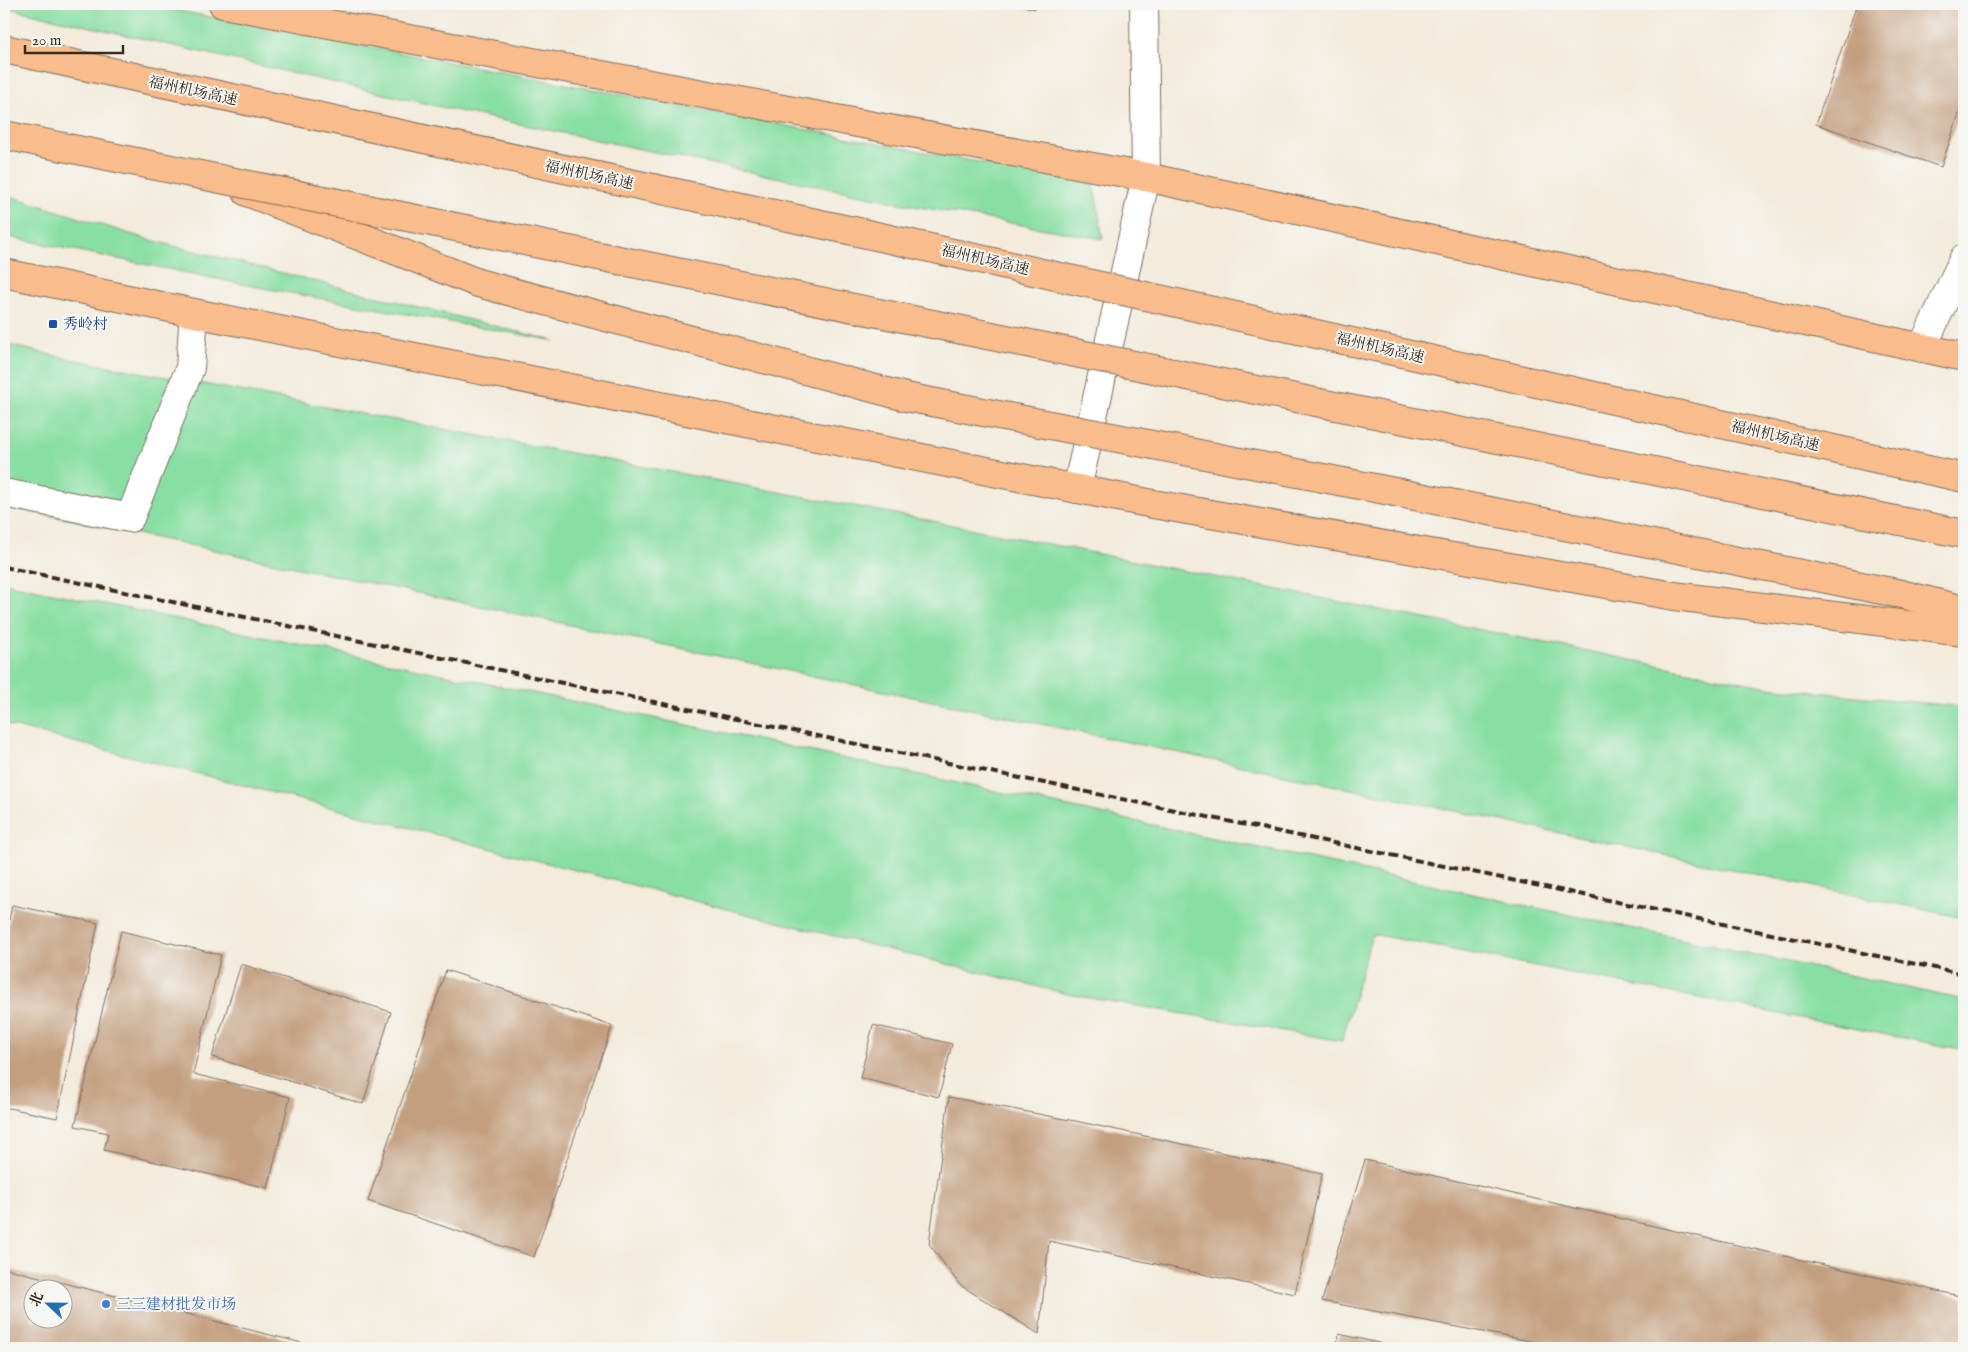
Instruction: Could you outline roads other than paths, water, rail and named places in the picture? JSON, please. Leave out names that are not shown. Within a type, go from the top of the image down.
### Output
[{"type":"main road","points":[[223,4],[1146,177],[1964,357]]},
{"type":"main road","name":"福州机场高速","points":[[4,50],[867,234],[1964,478]]},
{"type":"main road","points":[[4,135],[1964,534]]},
{"type":"main road","points":[[211,178],[488,286],[906,396],[1901,594],[1964,610]]},
{"type":"main road","points":[[4,273],[194,313],[1077,489],[1674,596],[1964,632]]},
{"type":"street","points":[[1077,489],[1146,177],[1144,4]]},
{"type":"street","points":[[1922,348],[1964,258]]},
{"type":"street","points":[[4,493],[130,518],[190,368],[194,313]]},
{"type":"railway","points":[[4,567],[1964,974]]},
{"type":"place","name":"秀岭村","points":[[53,324]]},
{"type":"place","name":"三三建材批发市场","points":[[106,1304]]}]
